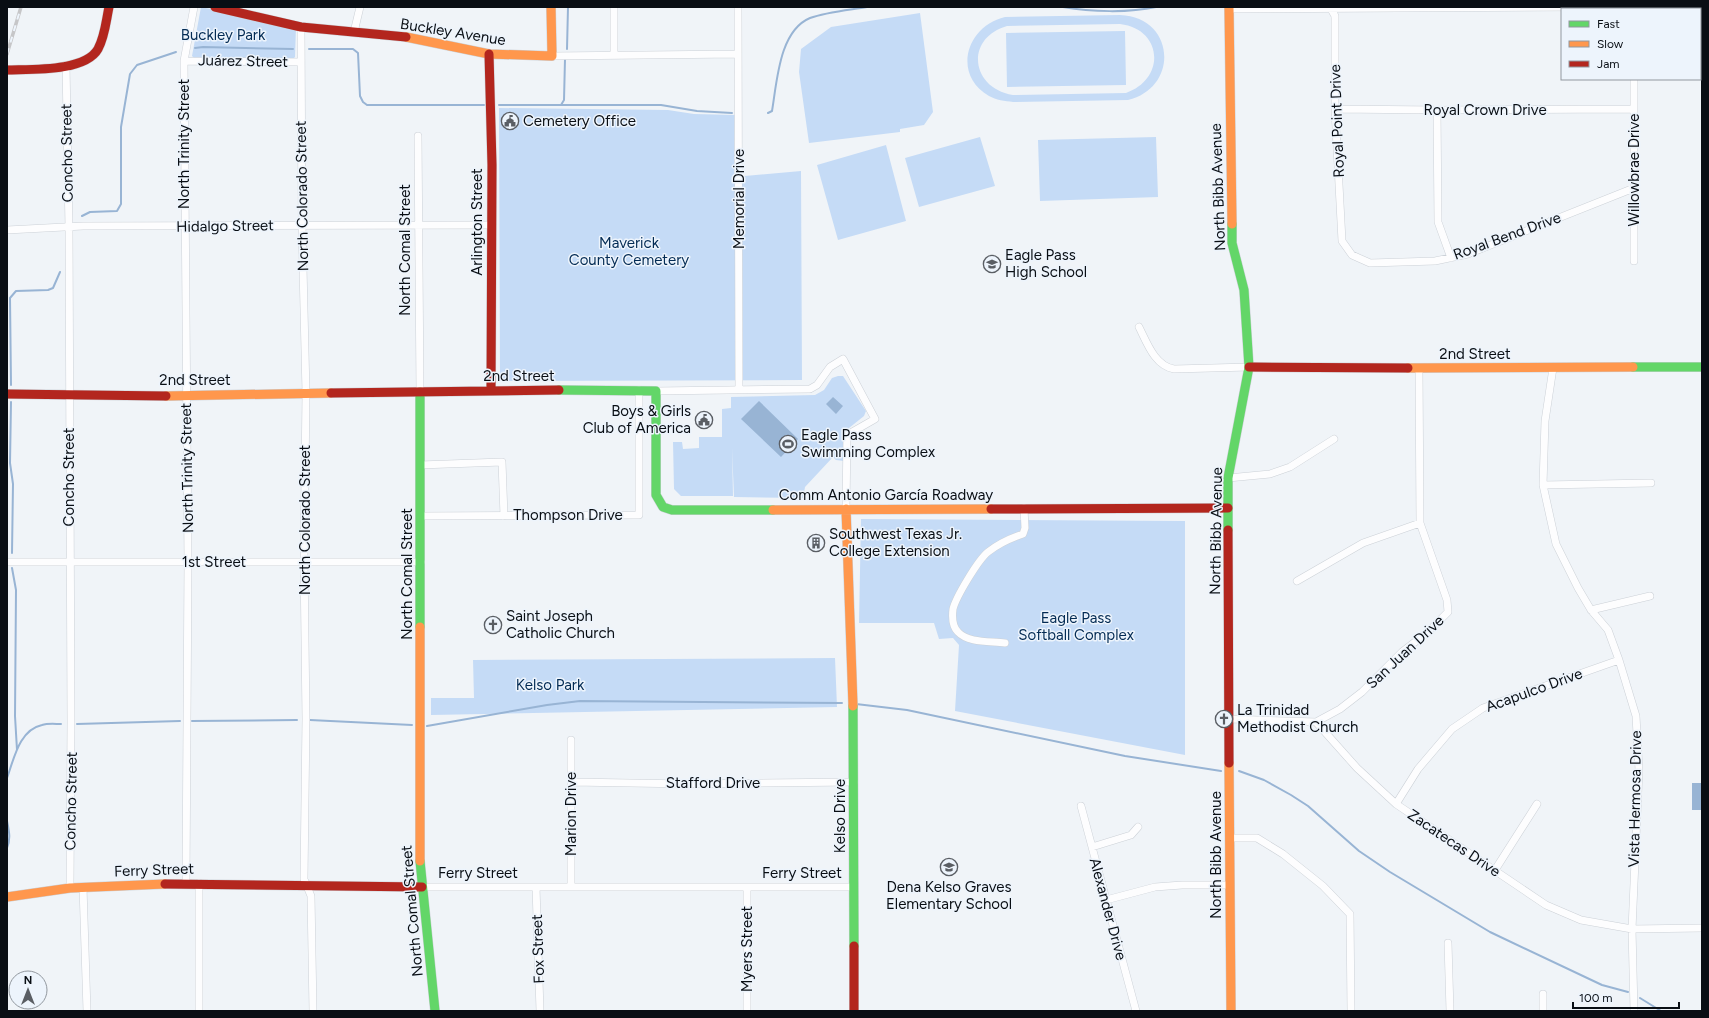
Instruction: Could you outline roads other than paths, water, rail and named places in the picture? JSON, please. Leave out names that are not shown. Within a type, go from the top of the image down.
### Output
[{"type":"street","points":[[7,70],[66,65],[83,62],[95,54],[101,41],[109,7]]},
{"type":"street","name":"North Trinity Street","points":[[186,883],[188,562],[184,227],[184,61],[194,7]]},
{"type":"street","name":"Buckley Avenue","points":[[215,7],[301,27],[404,37],[489,54],[552,56],[738,54]]},
{"type":"street","points":[[354,32],[360,7]]},
{"type":"street","points":[[551,7],[552,56]]},
{"type":"street","points":[[614,7],[614,55]]},
{"type":"street","name":"Memorial Drive","points":[[738,7],[739,390]]},
{"type":"street","points":[[1229,8],[1576,7]]},
{"type":"street","name":"North Bibb Avenue","points":[[1229,8],[1232,243],[1244,290],[1249,366],[1228,478],[1230,719],[1229,885],[1231,1011]]},
{"type":"street","name":"Royal Point Drive","points":[[1330,8],[1335,16],[1335,109],[1342,236]]},
{"type":"street","name":"North Colorado Street","points":[[301,27],[302,225],[306,393],[304,561],[306,719],[304,879],[311,896],[313,1011]]},
{"type":"street","name":"Arlington Street","points":[[489,54],[492,225],[491,390]]},
{"type":"street","name":"Juárez Street","points":[[184,61],[301,62]]},
{"type":"street","name":"Concho Street","points":[[66,65],[72,722],[70,888]]},
{"type":"street","name":"Willowbrae Drive","points":[[1634,80],[1634,261]]},
{"type":"street","name":"Royal Crown Drive","points":[[1335,109],[1634,109]]},
{"type":"street","points":[[1437,110],[1438,222],[1451,258]]},
{"type":"street","name":"North Comal Street","points":[[418,136],[421,516],[420,869],[435,1011]]},
{"type":"street","name":"Royal Bend Drive","points":[[1342,236],[1342,241],[1352,255],[1370,263],[1435,261],[1468,254],[1634,188]]},
{"type":"street","name":"Hidalgo Street","points":[[7,230],[68,228],[83,226],[184,227],[302,225],[492,225]]},
{"type":"street","points":[[1139,327],[1158,361],[1164,367],[1174,370],[1249,366]]},
{"type":"street","name":"2nd Street","points":[[7,394],[69,395],[491,390],[656,391],[810,389],[817,385],[830,367],[843,359],[875,419],[847,435],[846,509]]},
{"type":"street","name":"2nd Street","points":[[1249,366],[1419,368],[1702,367]]},
{"type":"street","name":"San Juan Drive","points":[[1316,722],[1340,709],[1362,692],[1402,652],[1428,632],[1448,612],[1447,600],[1420,523],[1419,368]]},
{"type":"street","name":"Vista Hermosa Drive","points":[[1553,368],[1545,421],[1543,485],[1556,544],[1591,610],[1608,630],[1636,716],[1639,770],[1632,929],[1634,1011]]},
{"type":"street","name":"Thompson Drive","points":[[421,516],[639,515],[639,390]]},
{"type":"street","name":"Comm Antonio García Roadway","points":[[656,391],[656,495],[663,507],[672,510],[1228,508]]},
{"type":"street","points":[[1228,478],[1270,474],[1290,467],[1334,439]]},
{"type":"street","points":[[420,464],[502,462],[504,516]]},
{"type":"street","points":[[1543,485],[1651,483]]},
{"type":"street","points":[[1004,643],[967,639],[958,632],[953,624],[954,609],[979,561],[1001,544],[1023,534],[1025,528],[1024,508]]},
{"type":"street","name":"Kelso Drive","points":[[846,509],[852,669],[854,782],[854,1011]]},
{"type":"street","points":[[1297,581],[1362,543],[1420,523]]},
{"type":"street","name":"1st Street","points":[[7,562],[420,562]]},
{"type":"street","points":[[1591,610],[1650,596]]},
{"type":"street","name":"Acapulco Drive","points":[[1396,804],[1418,769],[1452,729],[1483,708],[1619,660]]},
{"type":"street","points":[[1230,719],[1316,722]]},
{"type":"street","name":"Zacatecas Drive","points":[[1316,722],[1357,768],[1396,804],[1546,905],[1581,920],[1632,929],[1702,928]]},
{"type":"street","name":"Marion Drive","points":[[570,887],[572,782],[571,740]]},
{"type":"street","name":"Stafford Drive","points":[[572,782],[673,784],[854,782]]},
{"type":"street","points":[[1495,870],[1537,804]]},
{"type":"street","name":"Alexander Drive","points":[[1081,806],[1136,1011]]},
{"type":"street","points":[[1092,847],[1131,836],[1138,827]]},
{"type":"street","points":[[1230,838],[1257,838],[1283,854],[1323,886],[1350,914],[1352,1011]]},
{"type":"street","name":"Ferry Street","points":[[7,897],[70,888],[186,883],[422,887],[854,887]]},
{"type":"street","points":[[199,883],[199,1011]]},
{"type":"street","points":[[1106,900],[1155,886],[1229,885]]},
{"type":"street","points":[[83,887],[87,1011]]},
{"type":"street","name":"Fox Street","points":[[536,887],[540,1011]]},
{"type":"street","name":"Myers Street","points":[[747,887],[747,1011]]},
{"type":"street","points":[[1448,943],[1450,1011]]},
{"type":"street","points":[[1543,994],[1543,1011]]},
{"type":"waterway","points":[[567,49],[568,7]]},
{"type":"waterway","points":[[768,113],[772,111],[781,58],[792,34],[800,25],[816,16],[867,7]]},
{"type":"waterway","points":[[1063,7],[1110,11],[1156,7]]},
{"type":"waterway","points":[[195,48],[293,49]]},
{"type":"waterway","points":[[309,49],[353,49],[358,53],[360,96],[363,102],[367,105],[484,105]]},
{"type":"waterway","points":[[82,216],[90,212],[117,211],[121,204],[121,127],[130,74],[137,65],[176,52]]},
{"type":"waterway","points":[[561,105],[564,100],[565,59]]},
{"type":"waterway","points":[[499,105],[661,105],[697,111],[732,113]]},
{"type":"waterway","points":[[11,385],[10,298],[16,291],[48,290],[53,288],[60,272]]},
{"type":"waterway","points":[[11,402],[10,463],[13,484],[12,553]]},
{"type":"waterway","points":[[12,568],[16,590],[15,716],[17,750]]},
{"type":"waterway","points":[[427,726],[547,705],[580,701],[842,703]]},
{"type":"waterway","points":[[856,704],[907,710],[1125,756],[1221,771]]},
{"type":"waterway","points":[[192,721],[297,720]]},
{"type":"waterway","points":[[310,720],[412,725]]},
{"type":"waterway","points":[[77,724],[180,721]]},
{"type":"waterway","points":[[7,778],[18,746],[28,733],[34,728],[44,724],[61,724]]},
{"type":"waterway","points":[[1239,771],[1264,780],[1291,795],[1308,806],[1359,851],[1390,872],[1490,932],[1602,985],[1628,992]]},
{"type":"waterway","points":[[7,821],[9,831],[7,848]]},
{"type":"waterway","points":[[1640,998],[1661,1011]]},
{"type":"railway","points":[[7,54],[21,7]]},
{"type":"place","name":"Cemetery Office","points":[[510,121]]},
{"type":"place","name":"Eagle Pass High School","points":[[992,264]]},
{"type":"place","name":"Boys & Girls Club of America","points":[[704,420]]},
{"type":"place","name":"Eagle Pass Swimming Complex","points":[[788,444]]},
{"type":"place","name":"Southwest Texas Jr. College Extension","points":[[816,543]]},
{"type":"place","name":"Saint Joseph Catholic Church","points":[[493,625]]},
{"type":"place","name":"La Trinidad Methodist Church","points":[[1224,719]]},
{"type":"place","name":"Dena Kelso Graves Elementary School","points":[[949,867]]},
{"type":"park label","name":"Buckley Park","points":[[223,35]]},
{"type":"park label","name":"Maverick County Cemetery","points":[[629,252]]},
{"type":"park label","name":"Eagle Pass Softball Complex","points":[[1076,626]]},
{"type":"park label","name":"Kelso Park","points":[[550,685]]}]
